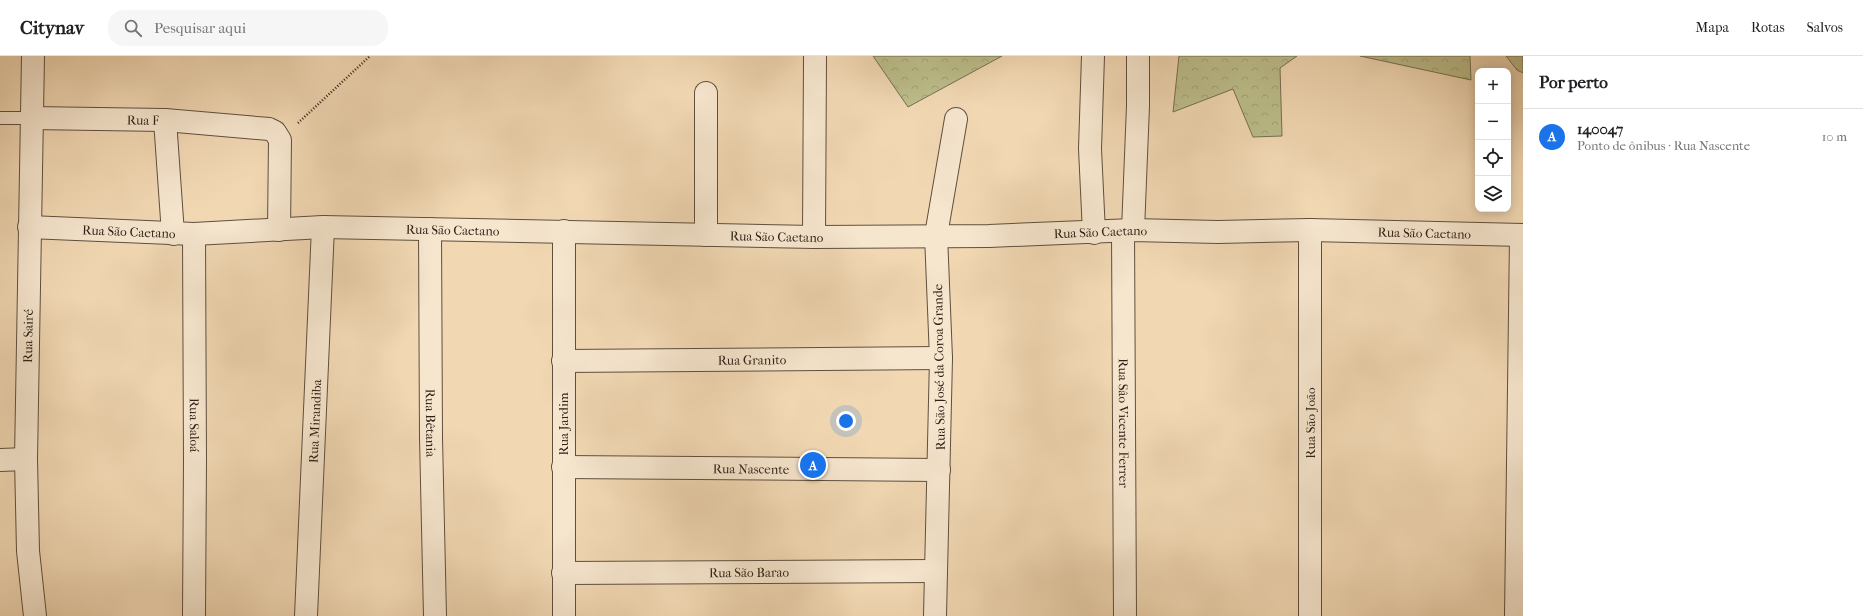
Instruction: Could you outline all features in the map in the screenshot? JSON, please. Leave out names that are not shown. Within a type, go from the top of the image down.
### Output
[{"type":"street","name":"Rua Sairé","points":[[33,56],[26,458],[28,551],[34,616]]},
{"type":"street","points":[[814,237],[815,56]]},
{"type":"street","points":[[1093,56],[1090,149],[1094,233]]},
{"type":"street","name":"Rua Sâo Vicente Ferrer","points":[[1126,616],[1128,230],[1138,106],[1138,56]]},
{"type":"street","points":[[706,93],[706,235]]},
{"type":"street","name":"Rua F","points":[[31,118],[165,120],[256,126],[275,132],[280,140]]},
{"type":"street","name":"Rua São José da Coroa Grande","points":[[936,616],[941,358],[936,235],[956,119]]},
{"type":"street","name":"Rua Saloá","points":[[165,120],[184,234],[195,453],[194,616]]},
{"type":"street","points":[[278,230],[280,140]]},
{"type":"street","name":"Rua São Caetano","points":[[29,227],[184,234],[323,227],[814,237],[936,235],[989,236],[1094,233],[1128,230],[1310,230],[1522,236]]},
{"type":"street","name":"Rua Mirandiba","points":[[306,616],[323,227]]},
{"type":"street","name":"Rua Bêtania","points":[[430,229],[431,438],[435,616]]},
{"type":"street","name":"Rua São João","points":[[1310,230],[1310,616]]},
{"type":"street","name":"Rua Jardim","points":[[564,231],[564,616]]},
{"type":"street","points":[[1516,616],[1522,236]]},
{"type":"street","name":"Rua Granito","points":[[563,362],[941,358]]},
{"type":"street","points":[[0,460],[26,458]]},
{"type":"street","name":"Rua Nascente","points":[[563,467],[940,470]]},
{"type":"street","name":"Rua São Barao","points":[[563,573],[936,571]]},
{"type":"lane","points":[[0,118],[31,118]]},
{"type":"path","points":[[280,140],[370,56]]},
{"type":"green space","points":[[873,56],[1002,56],[908,107]]},
{"type":"green space","points":[[1179,56],[1297,56],[1280,68],[1282,136],[1253,137],[1233,89],[1173,112]]},
{"type":"green space","points":[[1360,56],[1470,56],[1471,80]]},
{"type":"green space","points":[[1506,56],[1523,56],[1523,73],[1517,70]]},
{"type":"place","name":"140047","points":[[813,465]]}]
